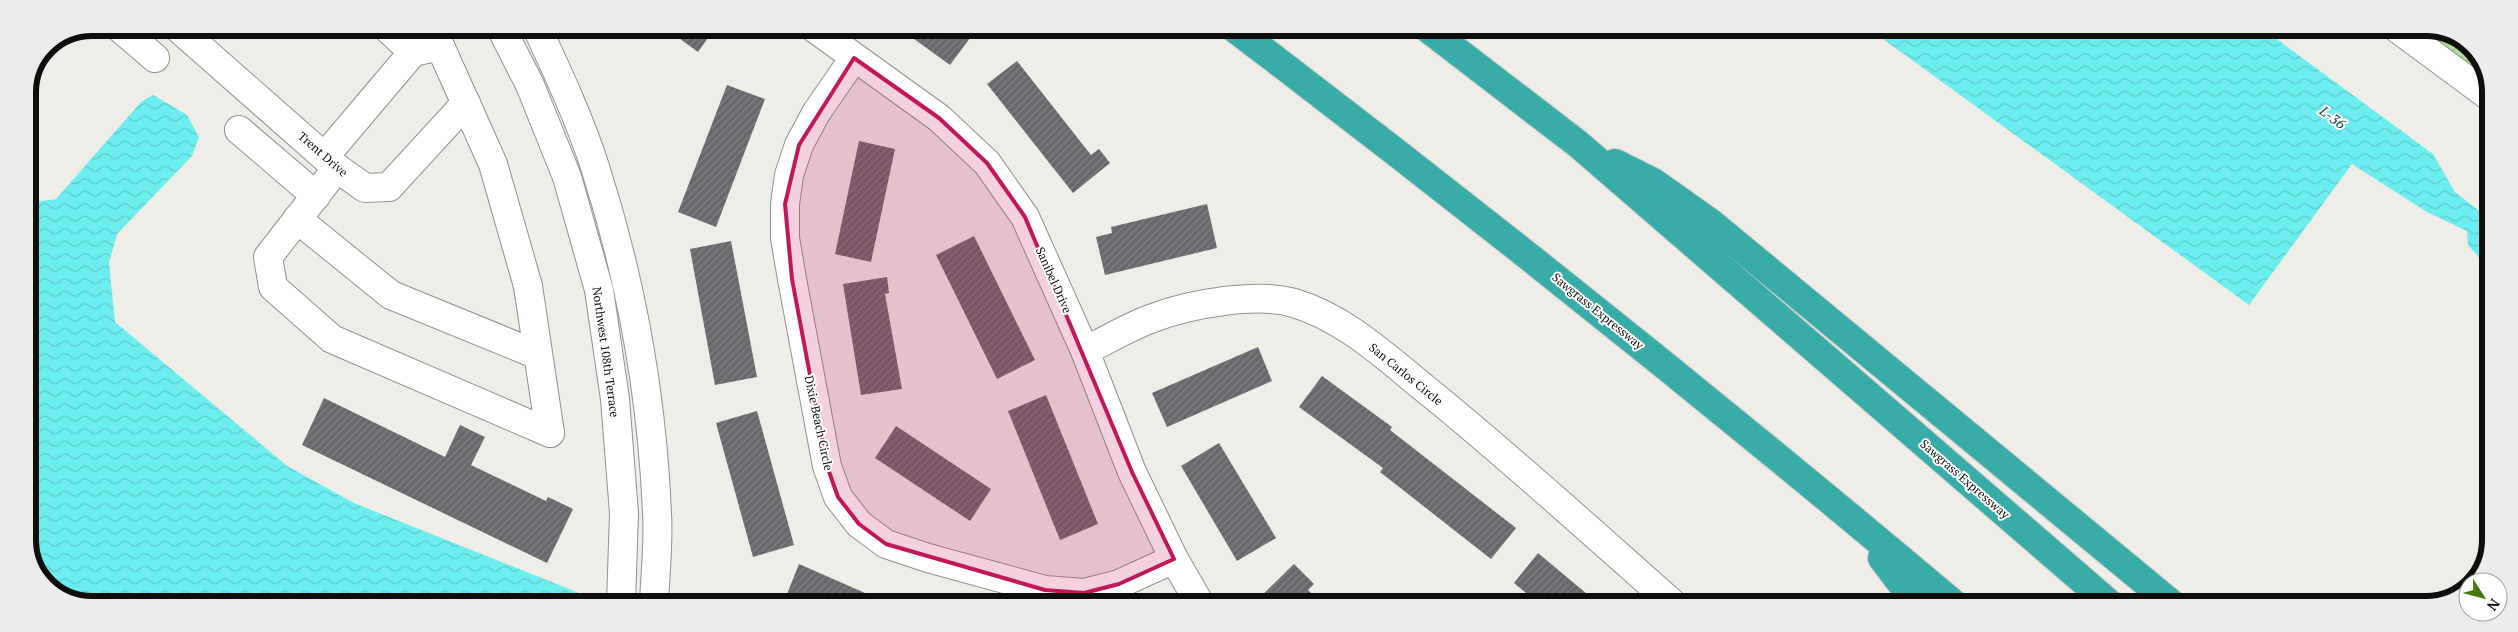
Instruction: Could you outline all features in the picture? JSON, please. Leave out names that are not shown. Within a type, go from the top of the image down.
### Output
[{"type":"highway","name":"Sawgrass Expressway","points":[[1244,36],[1403,157],[1630,335],[1944,596]]},
{"type":"highway","name":"Sawgrass Expressway","points":[[1437,36],[1578,144],[2101,596]]},
{"type":"highway","points":[[1578,144],[1653,182],[1711,223],[2162,596]]},
{"type":"highway","points":[[1854,520],[1911,596]]},
{"type":"street","points":[[129,36],[155,58]]},
{"type":"street","name":"Trent Drive","points":[[187,36],[331,162],[365,188],[389,188],[466,103]]},
{"type":"street","points":[[396,36],[413,52]]},
{"type":"street","name":"Northwest 108th Terrace","points":[[505,36],[530,85],[567,177],[599,290],[614,399],[624,513],[621,596]]},
{"type":"street","points":[[541,36],[558,73],[595,166],[626,280],[649,411],[658,514],[654,596]]},
{"type":"street","name":"Sanibel Drive","points":[[825,36],[939,118],[987,162],[1026,217],[1085,351],[1132,472],[1174,559],[1195,596]]},
{"type":"street","points":[[2407,36],[2482,91]]},
{"type":"street","points":[[434,37],[493,164],[528,286],[550,433],[332,338],[273,287],[268,257],[316,196],[331,162],[413,52],[434,37]]},
{"type":"street","name":"Dixie Beach Circle","points":[[854,58],[816,113],[799,145],[789,175],[785,204],[785,238],[792,279],[827,466],[838,497],[859,524],[886,544],[928,558],[1045,590],[1084,592],[1119,584],[1174,559]]},
{"type":"street","points":[[239,130],[316,196]]},
{"type":"street","points":[[297,220],[391,296],[538,355]]},
{"type":"street","name":"San Carlos Circle","points":[[1085,351],[1153,318],[1203,305],[1246,298],[1293,302],[1332,318],[1368,343],[1504,454],[1665,596]]},
{"type":"highlighted area","points":[[854,58],[939,118],[987,163],[1025,217],[1132,472],[1174,559],[1119,584],[1084,593],[1045,590],[886,544],[859,524],[838,497],[827,466],[792,279],[785,204],[799,145]]},
{"type":"green space","points":[[2409,36],[2437,37],[2454,44],[2468,55],[2481,82]]},
{"type":"water","name":"L-36","points":[[1879,36],[2273,36],[2433,154],[2455,192],[2482,213],[2482,261],[2468,245],[2467,231],[2427,212],[2352,164],[2249,305]]},
{"type":"water","points":[[153,95],[187,115],[199,137],[192,156],[117,234],[109,263],[115,322],[287,466],[354,503],[586,596],[92,596],[81,595],[64,588],[50,577],[41,561],[36,543],[36,202],[56,199],[141,102]]},
{"type":"building","points":[[676,36],[709,36],[698,52]]},
{"type":"building","points":[[910,36],[972,36],[950,65]]},
{"type":"building","points":[[1017,61],[1091,155],[1099,149],[1110,163],[1073,193],[987,84]]},
{"type":"building","points":[[727,85],[765,99],[716,227],[678,212]]},
{"type":"building","points":[[859,141],[895,149],[871,262],[835,254]]},
{"type":"building","points":[[1207,204],[1217,248],[1105,275],[1096,237],[1112,233],[1111,227]]},
{"type":"building","points":[[974,236],[1035,360],[997,379],[936,255]]},
{"type":"building","points":[[731,241],[757,377],[715,385],[690,249]]},
{"type":"building","points":[[887,277],[889,293],[885,294],[902,389],[861,395],[843,284]]},
{"type":"building","points":[[1258,347],[1272,381],[1167,427],[1152,393]]},
{"type":"building","points":[[1322,376],[1392,427],[1390,430],[1516,528],[1491,559],[1380,472],[1383,468],[1299,407]]},
{"type":"building","points":[[1046,395],[1098,524],[1060,540],[1008,411]]},
{"type":"building","points":[[324,398],[445,457],[460,425],[485,437],[471,465],[546,501],[548,497],[573,509],[547,563],[302,445]]},
{"type":"building","points":[[757,411],[794,545],[753,557],[716,423]]},
{"type":"building","points":[[896,426],[991,489],[970,521],[875,458]]},
{"type":"building","points":[[1219,443],[1276,538],[1237,561],[1181,466]]},
{"type":"building","points":[[1538,553],[1589,596],[1529,596],[1514,583]]},
{"type":"building","points":[[799,564],[872,596],[786,596]]},
{"type":"building","points":[[1294,564],[1314,584],[1308,590],[1314,596],[1261,596]]}]
